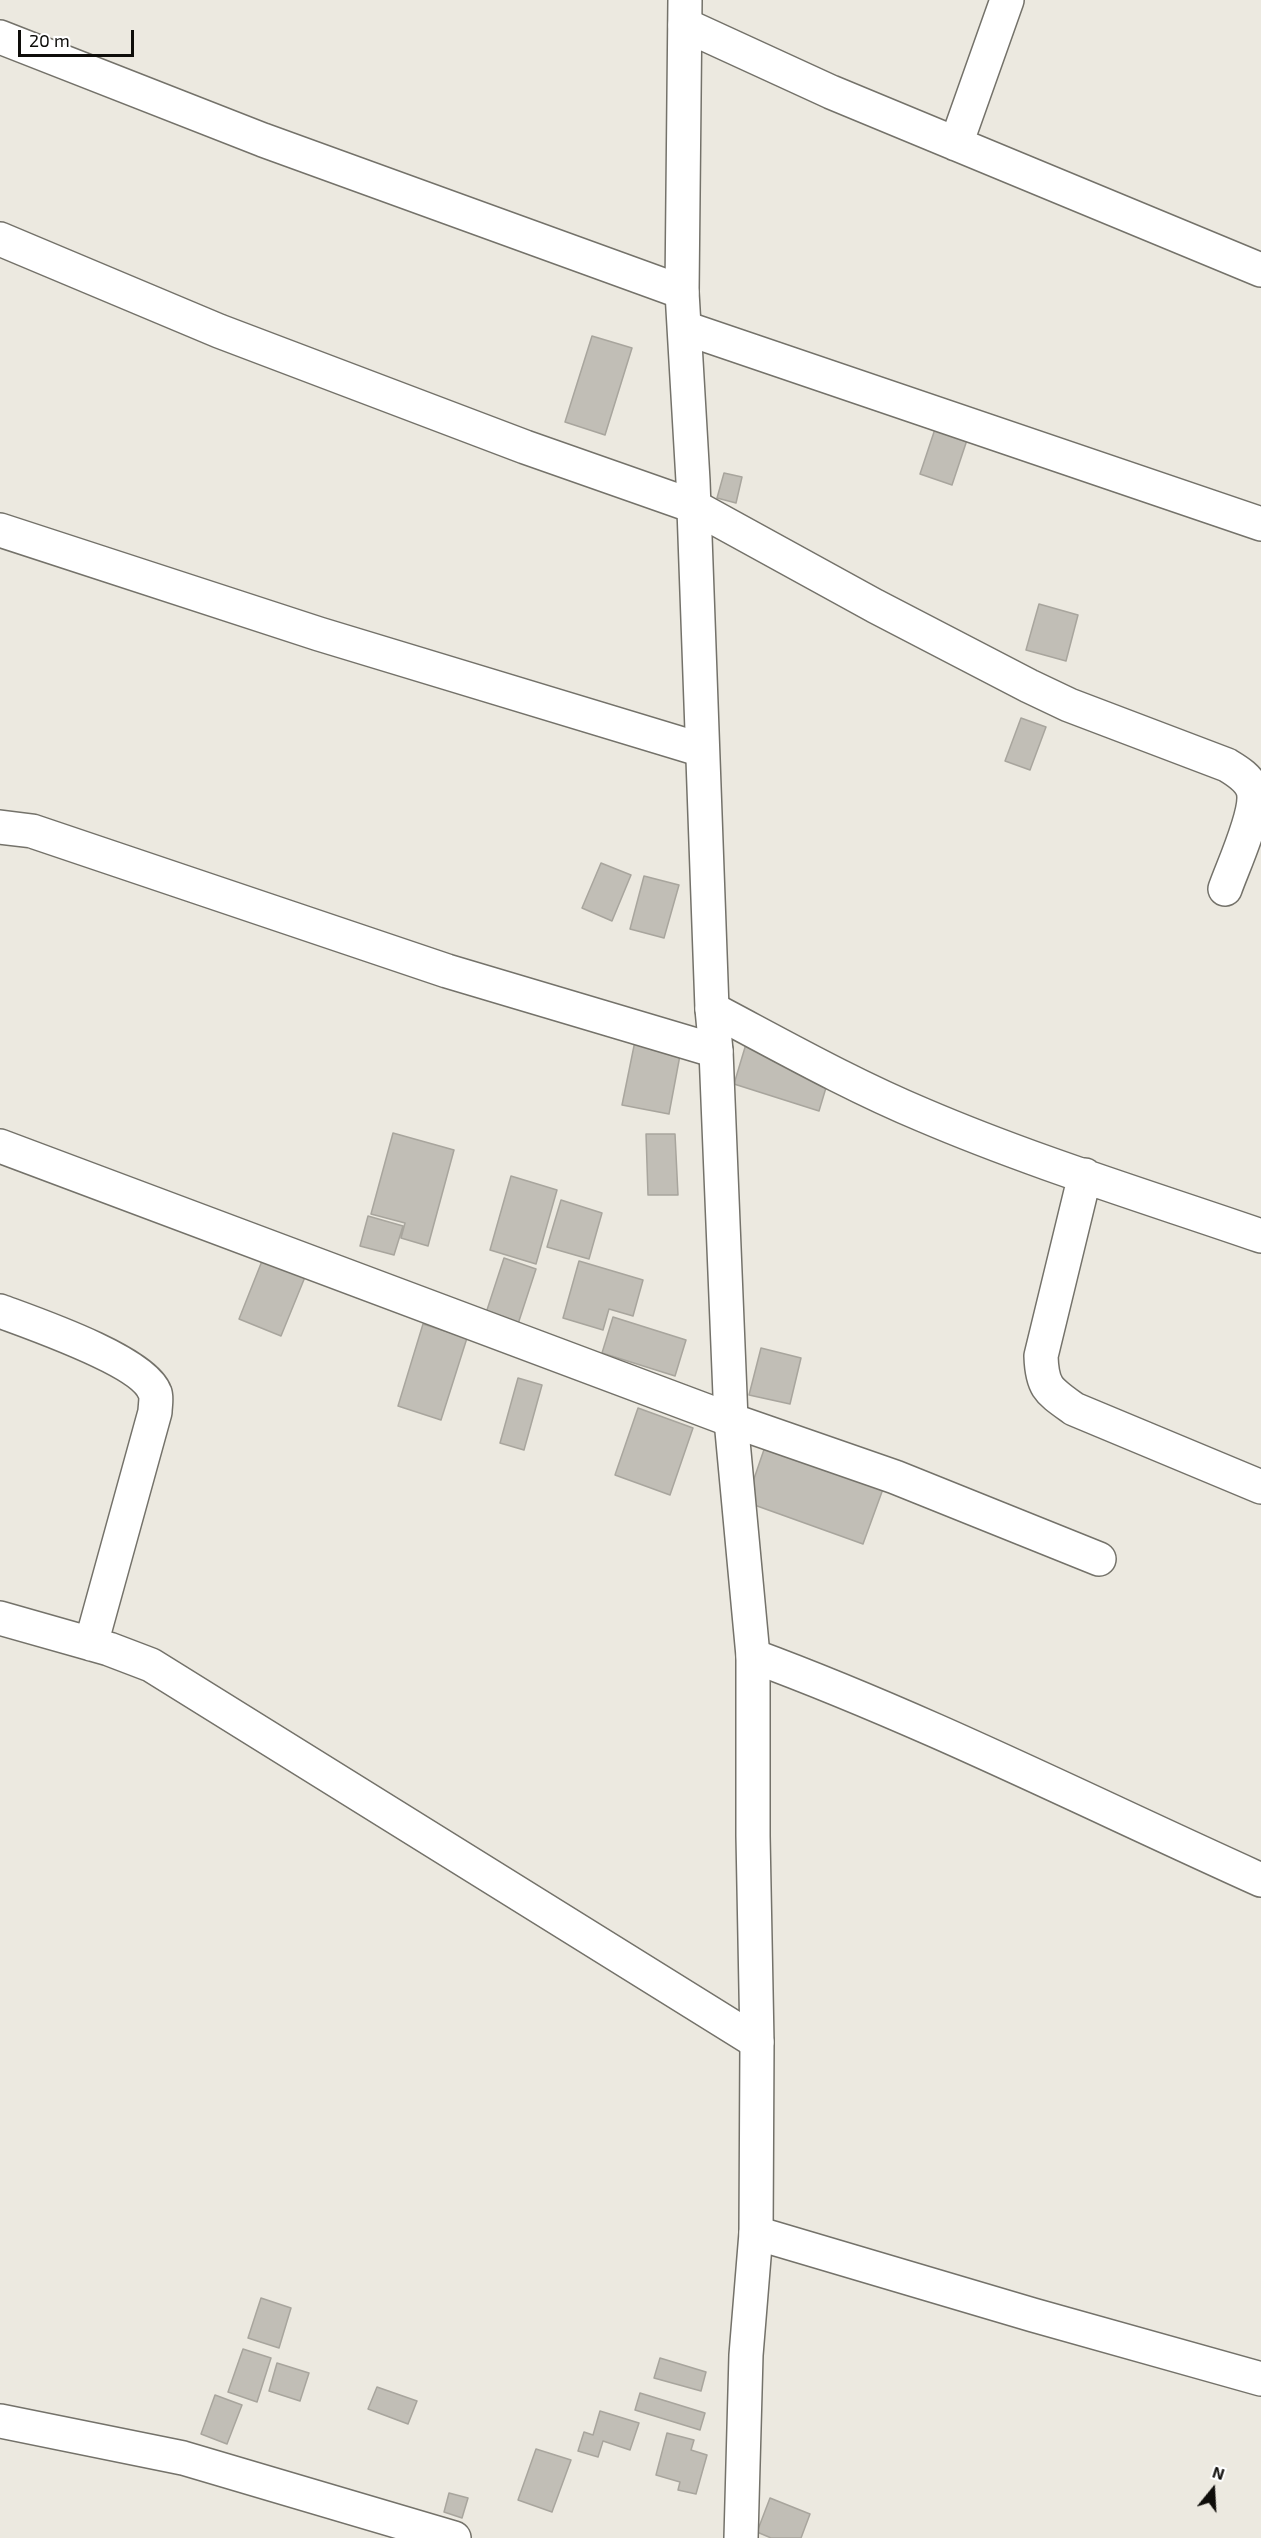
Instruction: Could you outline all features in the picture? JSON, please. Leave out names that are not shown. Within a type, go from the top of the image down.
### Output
[{"type":"street","points":[[956,144],[1007,0]]},
{"type":"street","points":[[741,2538],[746,2355],[756,2233],[757,2042],[753,1836],[753,1656],[731,1420],[682,292],[685,12],[831,92],[1261,270]]},
{"type":"street","points":[[0,37],[263,140],[682,292]]},
{"type":"street","points":[[0,239],[219,331],[525,447],[693,506],[874,606],[1029,686],[1069,705],[1227,765],[1243,775],[1253,790],[1254,813],[1225,889]]},
{"type":"street","points":[[685,328],[1261,524]]},
{"type":"street","points":[[0,530],[319,634],[702,750]]},
{"type":"street","points":[[0,827],[32,831],[447,971],[716,1051]]},
{"type":"street","points":[[712,1009],[913,1111],[1028,1156],[1261,1236]]},
{"type":"street","points":[[0,1146],[731,1420],[895,1477],[1099,1560]]},
{"type":"street","points":[[1085,1175],[1041,1356],[1042,1378],[1053,1394],[1074,1409],[1261,1487]]},
{"type":"street","points":[[0,1311],[54,1331],[119,1362],[145,1379],[155,1394],[155,1412],[91,1644]]},
{"type":"street","points":[[0,1618],[91,1644],[151,1665],[757,2042]]},
{"type":"street","points":[[753,1656],[839,1688],[924,1725],[1261,1880]]},
{"type":"street","points":[[756,2233],[1078,2328],[1261,2379]]},
{"type":"street","points":[[0,2421],[183,2458],[454,2538]]},
{"type":"building","points":[[592,336],[632,348],[605,435],[565,422]]},
{"type":"building","points":[[937,423],[969,434],[952,485],[920,474]]},
{"type":"building","points":[[724,473],[742,477],[736,503],[717,498]]},
{"type":"building","points":[[1039,604],[1078,615],[1066,661],[1026,650]]},
{"type":"building","points":[[1021,718],[1046,727],[1030,770],[1005,761]]},
{"type":"building","points":[[601,863],[631,875],[612,921],[582,908]]},
{"type":"building","points":[[644,876],[679,885],[664,938],[630,929]]},
{"type":"building","points":[[635,1041],[681,1050],[669,1114],[622,1105]]},
{"type":"building","points":[[746,1044],[831,1071],[819,1111],[734,1084]]},
{"type":"building","points":[[393,1133],[454,1150],[428,1246],[401,1238],[405,1223],[371,1214]]},
{"type":"building","points":[[646,1134],[675,1134],[678,1195],[648,1195]]},
{"type":"building","points":[[511,1176],[557,1190],[536,1264],[490,1250]]},
{"type":"building","points":[[561,1200],[602,1213],[589,1259],[547,1247]]},
{"type":"building","points":[[368,1216],[403,1226],[394,1255],[360,1246]]},
{"type":"building","points":[[504,1258],[536,1269],[518,1324],[486,1313]]},
{"type":"building","points":[[262,1261],[305,1277],[281,1336],[239,1319]]},
{"type":"building","points":[[579,1261],[643,1280],[633,1316],[609,1309],[603,1330],[563,1318]]},
{"type":"building","points":[[613,1317],[686,1340],[675,1376],[602,1353]]},
{"type":"building","points":[[423,1324],[467,1338],[441,1420],[398,1406]]},
{"type":"building","points":[[761,1348],[801,1358],[790,1404],[749,1395]]},
{"type":"building","points":[[518,1378],[542,1385],[524,1450],[500,1443]]},
{"type":"building","points":[[638,1408],[693,1428],[670,1495],[615,1475]]},
{"type":"building","points":[[769,1435],[887,1478],[863,1544],[746,1502]]},
{"type":"building","points":[[261,2298],[291,2308],[279,2348],[248,2338]]},
{"type":"building","points":[[243,2349],[271,2358],[257,2402],[228,2392]]},
{"type":"building","points":[[660,2358],[706,2372],[701,2391],[654,2378]]},
{"type":"building","points":[[277,2363],[309,2373],[300,2401],[269,2391]]},
{"type":"building","points":[[377,2387],[417,2401],[408,2424],[368,2409]]},
{"type":"building","points":[[640,2393],[705,2413],[700,2430],[635,2410]]},
{"type":"building","points":[[215,2395],[242,2405],[227,2444],[201,2434]]},
{"type":"building","points":[[600,2411],[639,2423],[630,2450],[603,2441],[598,2457],[578,2451],[584,2432],[593,2435]]},
{"type":"building","points":[[667,2433],[694,2440],[691,2450],[707,2455],[696,2494],[678,2490],[680,2482],[656,2475]]},
{"type":"building","points":[[536,2449],[571,2460],[552,2512],[518,2500]]},
{"type":"building","points":[[449,2493],[468,2498],[462,2518],[444,2512]]},
{"type":"building","points":[[770,2498],[810,2514],[801,2538],[771,2538],[757,2532]]}]
